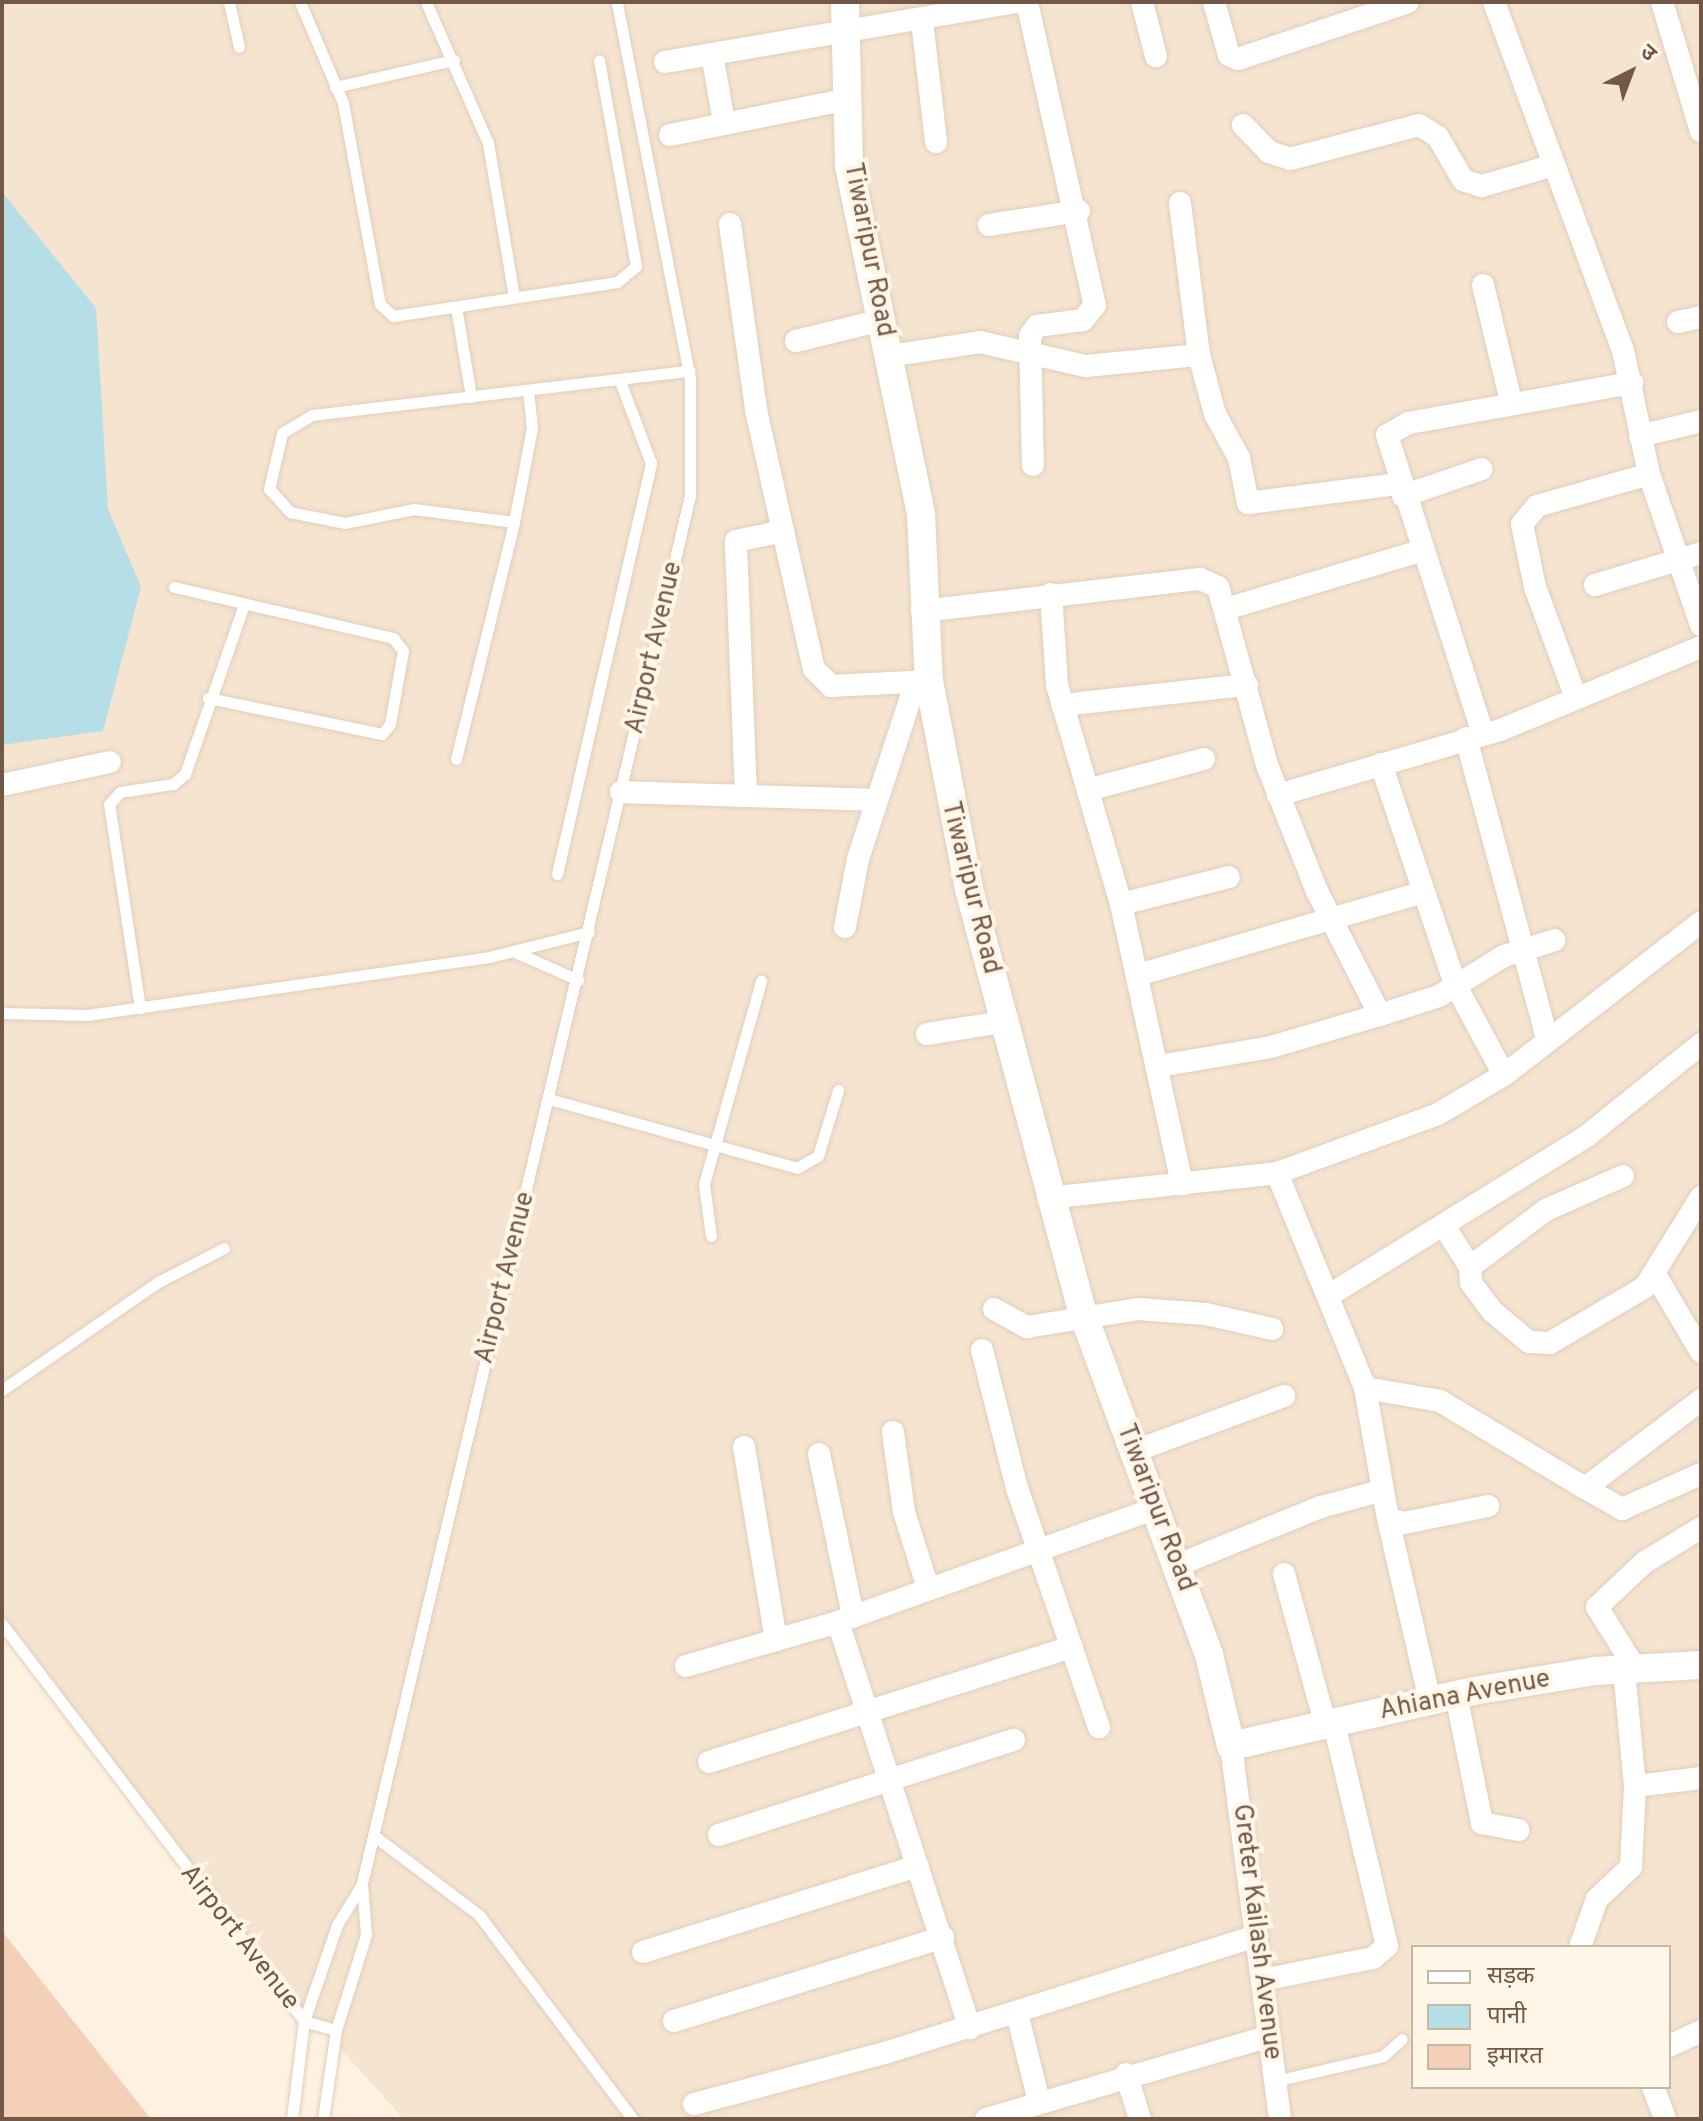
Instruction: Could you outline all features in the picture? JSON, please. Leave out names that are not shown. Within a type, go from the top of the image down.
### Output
[{"type":"street","name":"Tiwaripur Road","points":[[845,2],[843,100],[882,320],[921,514],[922,682],[1048,1198],[1083,1314],[1132,1452],[1178,1565],[1231,1746]]},
{"type":"street","points":[[665,62],[843,35],[1016,2]]},
{"type":"street","points":[[1027,2],[1079,211],[1094,311],[1037,326],[1026,354],[1033,465]]},
{"type":"street","points":[[1142,2],[1156,56]]},
{"type":"street","points":[[1214,2],[1229,55],[1238,59],[1408,2]]},
{"type":"street","points":[[1494,2],[1632,383],[1649,474],[1701,625]]},
{"type":"street","points":[[1662,2],[1701,131]]},
{"type":"street","points":[[922,21],[936,142]]},
{"type":"street","points":[[712,54],[724,122]]},
{"type":"street","points":[[670,135],[843,100]]},
{"type":"street","points":[[1243,125],[1269,152],[1290,159],[1419,125],[1438,137],[1463,180],[1482,186],[1554,165]]},
{"type":"street","points":[[1180,203],[1199,355],[1251,506],[1401,490],[1482,469]]},
{"type":"street","points":[[989,225],[1079,211]]},
{"type":"street","points":[[730,224],[756,410],[817,677],[831,686],[922,682],[876,800],[845,927]]},
{"type":"street","points":[[1483,285],[1511,402]]},
{"type":"street","points":[[1678,322],[1701,317]]},
{"type":"street","points":[[796,341],[882,320]]},
{"type":"street","points":[[889,356],[980,342],[1086,366],[1199,355]]},
{"type":"street","points":[[1548,1041],[1475,736],[1423,550],[1385,442],[1393,428],[1511,402],[1632,383]]},
{"type":"street","points":[[1640,436],[1701,421]]},
{"type":"street","points":[[1576,698],[1535,587],[1522,524],[1537,506],[1649,474]]},
{"type":"street","points":[[746,794],[736,541],[783,531]]},
{"type":"street","points":[[1229,608],[1423,550]]},
{"type":"street","points":[[1595,585],[1701,553]]},
{"type":"street","points":[[922,611],[1200,579],[1218,587],[1229,608],[1278,795],[1333,924],[1380,1015]]},
{"type":"street","points":[[1051,594],[1062,705],[1091,789],[1121,904],[1159,1066],[1182,1184]]},
{"type":"street","points":[[1278,795],[1475,736],[1701,647]]},
{"type":"street","points":[[1062,705],[1247,685]]},
{"type":"street","points":[[1091,789],[1204,759]]},
{"type":"street","points":[[2,785],[110,762]]},
{"type":"street","points":[[1381,764],[1420,893],[1455,984],[1504,1075]]},
{"type":"street","points":[[621,792],[876,800]]},
{"type":"street","points":[[1121,904],[1229,877]]},
{"type":"street","points":[[1333,924],[1420,893]]},
{"type":"street","points":[[1138,975],[1325,916],[1333,924]]},
{"type":"street","points":[[1048,1198],[1277,1173],[1387,1138],[1504,1075],[1701,922]]},
{"type":"street","points":[[1159,1066],[1271,1047],[1380,1015],[1455,984],[1526,949],[1555,940]]},
{"type":"street","points":[[927,1034],[1004,1022]]},
{"type":"street","points":[[1331,1294],[1588,1135],[1701,1044]]},
{"type":"street","points":[[1277,1173],[1331,1294],[1365,1388],[1380,1491],[1482,1823],[1518,1830]]},
{"type":"street","points":[[1470,1267],[1546,1210],[1623,1176]]},
{"type":"street","points":[[1444,1226],[1470,1267],[1471,1283],[1492,1311],[1537,1346],[1656,1276],[1701,1197]]},
{"type":"street","points":[[1656,1276],[1700,1346]]},
{"type":"street","points":[[994,1309],[1027,1327],[1083,1314],[1172,1310],[1272,1329]]},
{"type":"street","points":[[982,1350],[1037,1547],[1099,1727]]},
{"type":"street","points":[[1365,1388],[1440,1401],[1622,1509],[1701,1474]]},
{"type":"street","points":[[1132,1452],[1284,1396]]},
{"type":"street","points":[[1585,1488],[1701,1400]]},
{"type":"street","points":[[893,1432],[904,1512],[928,1588]]},
{"type":"street","points":[[744,1447],[776,1640]]},
{"type":"street","points":[[819,1454],[845,1619],[866,1716],[943,1937],[970,2028]]},
{"type":"street","points":[[1178,1565],[1321,1507],[1380,1491]]},
{"type":"street","points":[[1388,1519],[1404,1523],[1488,1506]]},
{"type":"street","points":[[686,1666],[845,1619],[1037,1547],[1156,1508]]},
{"type":"street","points":[[1581,1945],[1597,1899],[1631,1867],[1635,1786],[1630,1669],[1597,1607],[1645,1562],[1701,1528]]},
{"type":"street","points":[[1262,1980],[1373,1958],[1387,1946],[1330,1725],[1284,1574]]},
{"type":"street","points":[[709,1762],[866,1716],[1072,1647]]},
{"type":"street","name":"Ahiana Avenue","points":[[1231,1746],[1443,1698],[1630,1669],[1701,1665]]},
{"type":"street","points":[[719,1835],[1014,1740]]},
{"type":"street","name":"Greter Kailash Avenue","points":[[1231,1746],[1280,2119]]},
{"type":"street","points":[[1635,1786],[1701,1778]]},
{"type":"street","points":[[643,1952],[918,1866]]},
{"type":"street","points":[[694,2104],[970,2028],[1257,1936]]},
{"type":"street","points":[[674,2021],[943,1937]]},
{"type":"street","points":[[1017,2013],[1039,2101]]},
{"type":"street","points":[[1671,2045],[1701,2031]]},
{"type":"street","points":[[986,2119],[1126,2074],[1269,2036]]},
{"type":"street","points":[[1126,2074],[1140,2119]]},
{"type":"street","points":[[1654,2089],[1665,2119]]},
{"type":"lane","points":[[229,2],[239,47]]},
{"type":"lane","points":[[300,2],[351,133],[380,304],[393,316],[617,282],[636,266],[599,60]]},
{"type":"lane","points":[[426,2],[488,143],[514,297]]},
{"type":"lane","name":"Airport Avenue","points":[[2,1624],[304,2021],[336,2030],[366,1935],[362,1883],[690,496],[695,426],[689,371],[617,2]]},
{"type":"lane","points":[[335,87],[454,60]]},
{"type":"lane","points":[[456,307],[471,397]]},
{"type":"lane","points":[[514,522],[414,509],[328,523],[278,506],[269,489],[282,433],[299,418],[689,371]]},
{"type":"lane","points":[[557,874],[651,463],[620,381]]},
{"type":"lane","points":[[456,759],[514,522],[532,428],[528,391]]},
{"type":"lane","points":[[174,587],[399,642],[390,724],[377,735],[208,698]]},
{"type":"lane","points":[[140,1008],[109,804],[120,792],[181,781],[208,698],[244,605]]},
{"type":"lane","points":[[2,1013],[140,1008],[515,952],[589,932]]},
{"type":"lane","points":[[515,952],[578,980]]},
{"type":"lane","points":[[711,1236],[704,1184],[761,981]]},
{"type":"lane","points":[[549,1099],[712,1150],[779,1167],[811,1163],[838,1090]]},
{"type":"lane","points":[[2,1390],[158,1282],[224,1248]]},
{"type":"lane","points":[[373,1835],[479,1915],[633,2119]]},
{"type":"lane","points":[[292,2119],[304,2021],[337,1925],[362,1883]]},
{"type":"lane","points":[[323,2119],[336,2030]]},
{"type":"lane","points":[[1275,2081],[1383,2056],[1402,2039]]},
{"type":"shaded area","points":[[2,2],[1701,2],[1701,2119],[404,2119],[256,1956],[2,1622]]},
{"type":"water","points":[[2,192],[96,308],[108,509],[141,587],[103,731],[2,745]]},
{"type":"building","points":[[2,1931],[151,2119],[2,2119]]}]
